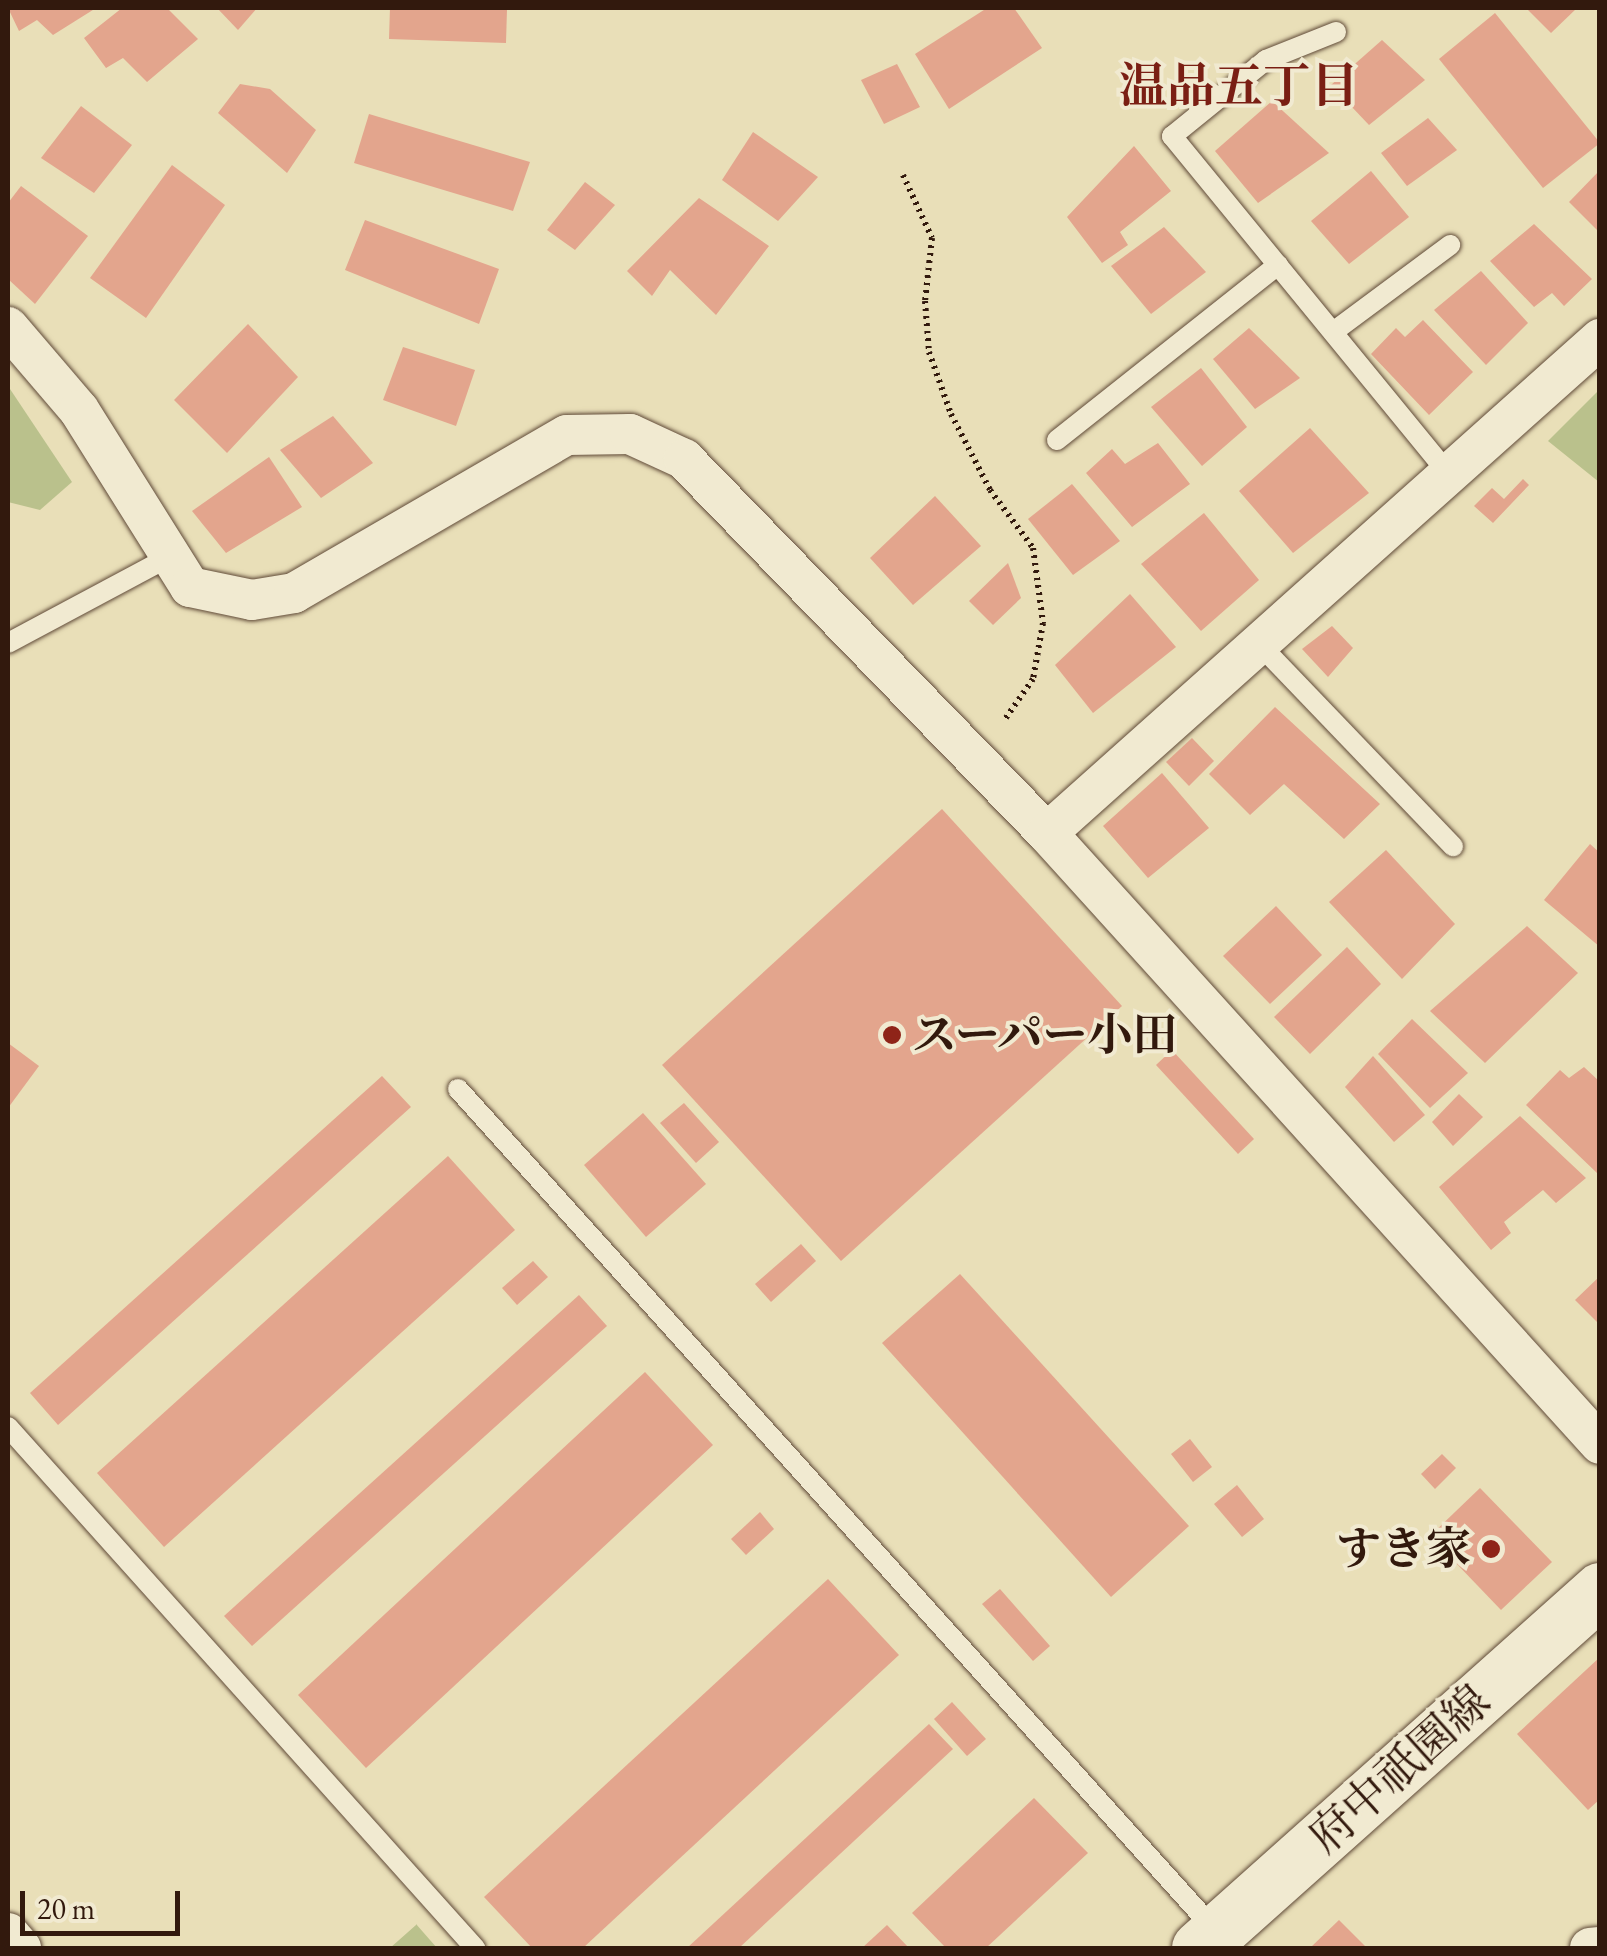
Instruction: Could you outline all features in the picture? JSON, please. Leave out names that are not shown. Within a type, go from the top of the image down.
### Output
[{"type":"main road","name":"府中祇園線","points":[[1208,1940],[1600,1590]]},
{"type":"street","points":[[8,327],[79,410],[167,558],[190,587],[252,600],[294,594],[566,435],[630,434],[684,459],[1047,832],[1600,1444]]},
{"type":"street","points":[[1047,832],[1451,477],[1600,339]]},
{"type":"street","points":[[8,1933],[21,1948]]},
{"type":"street","points":[[1590,1948],[1600,1946]]},
{"type":"lane","points":[[1336,32],[1266,60],[1172,136],[1451,477]]},
{"type":"lane","points":[[1333,332],[1450,245]]},
{"type":"lane","points":[[1057,440],[1278,265]]},
{"type":"lane","points":[[8,643],[167,558]]},
{"type":"lane","points":[[1260,645],[1453,846]]},
{"type":"lane","points":[[458,1089],[1208,1940]]},
{"type":"lane","points":[[8,1427],[475,1948]]},
{"type":"path","points":[[903,175],[932,238],[925,301],[929,352],[951,414],[990,490],[1033,548],[1043,623],[1033,679],[977,760]]},
{"type":"green space","points":[[8,386],[72,482],[40,510],[8,502]]},
{"type":"green space","points":[[1599,390],[1599,482],[1548,441]]},
{"type":"green space","points":[[416,1925],[437,1948],[390,1948]]},
{"type":"building","points":[[8,8],[96,8],[53,35],[37,20],[19,31]]},
{"type":"building","points":[[122,8],[167,8],[198,39],[147,82],[123,58],[106,68],[84,38]]},
{"type":"building","points":[[217,8],[257,8],[238,30]]},
{"type":"building","points":[[390,8],[507,9],[506,43],[389,39]]},
{"type":"building","points":[[987,8],[1014,8],[1042,48],[949,109],[915,54]]},
{"type":"building","points":[[1526,8],[1577,8],[1551,33]]},
{"type":"building","points":[[1495,13],[1600,143],[1543,188],[1439,59]]},
{"type":"building","points":[[1382,40],[1425,80],[1369,125],[1331,85]]},
{"type":"building","points":[[897,64],[920,107],[884,124],[861,80]]},
{"type":"building","points":[[240,84],[270,89],[316,130],[287,173],[218,113]]},
{"type":"building","points":[[1272,101],[1329,153],[1258,203],[1215,151]]},
{"type":"building","points":[[81,106],[132,145],[94,193],[41,158]]},
{"type":"building","points":[[369,114],[530,162],[513,211],[354,163]]},
{"type":"building","points":[[1428,118],[1457,150],[1407,186],[1381,153]]},
{"type":"building","points":[[753,132],[818,177],[778,221],[722,180]]},
{"type":"building","points":[[1134,146],[1171,191],[1120,232],[1128,245],[1102,263],[1067,217]]},
{"type":"building","points":[[172,165],[225,205],[146,318],[90,278]]},
{"type":"building","points":[[1600,170],[1600,233],[1569,202]]},
{"type":"building","points":[[1371,171],[1409,217],[1349,264],[1311,221]]},
{"type":"building","points":[[585,182],[615,205],[575,250],[547,230]]},
{"type":"building","points":[[21,186],[88,236],[35,304],[8,279],[8,203]]},
{"type":"building","points":[[699,198],[769,246],[716,315],[670,270],[652,296],[627,271]]},
{"type":"building","points":[[365,220],[499,269],[479,324],[345,270]]},
{"type":"building","points":[[1534,224],[1592,279],[1564,306],[1552,293],[1534,307],[1490,261]]},
{"type":"building","points":[[1164,227],[1206,272],[1151,314],[1111,266]]},
{"type":"building","points":[[1481,271],[1528,323],[1486,365],[1434,310]]},
{"type":"building","points":[[1423,320],[1473,372],[1429,415],[1371,354],[1396,328],[1405,337]]},
{"type":"building","points":[[248,324],[298,377],[227,453],[174,400]]},
{"type":"building","points":[[1249,328],[1300,378],[1255,409],[1213,359]]},
{"type":"building","points":[[403,347],[475,370],[456,426],[383,400]]},
{"type":"building","points":[[1201,368],[1247,427],[1202,466],[1151,407]]},
{"type":"building","points":[[333,416],[373,463],[321,498],[280,450]]},
{"type":"building","points":[[1310,428],[1369,493],[1293,553],[1239,491]]},
{"type":"building","points":[[1158,443],[1190,484],[1132,527],[1086,473],[1112,449],[1125,464]]},
{"type":"building","points":[[269,457],[302,507],[226,553],[192,511]]},
{"type":"building","points":[[1523,479],[1529,485],[1493,523],[1474,506],[1492,488],[1504,499]]},
{"type":"building","points":[[1072,484],[1120,541],[1073,575],[1028,519]]},
{"type":"building","points":[[935,496],[981,546],[913,605],[870,558]]},
{"type":"building","points":[[1204,513],[1259,580],[1201,631],[1141,564]]},
{"type":"building","points":[[1008,563],[1021,598],[993,625],[969,601]]},
{"type":"building","points":[[1130,594],[1176,647],[1093,713],[1055,665]]},
{"type":"building","points":[[1332,626],[1353,648],[1328,677],[1302,649]]},
{"type":"building","points":[[1275,707],[1380,804],[1344,839],[1284,784],[1250,815],[1209,774]]},
{"type":"building","points":[[1192,738],[1214,761],[1189,786],[1166,762]]},
{"type":"building","points":[[1162,773],[1209,828],[1148,878],[1103,826]]},
{"type":"building","name":"スーパー小田","points":[[942,809],[1122,1006],[841,1261],[662,1065]]},
{"type":"building","points":[[1590,844],[1600,853],[1600,947],[1544,900]]},
{"type":"building","points":[[1386,850],[1455,924],[1402,979],[1329,902]]},
{"type":"building","points":[[1276,906],[1322,955],[1270,1004],[1223,956]]},
{"type":"building","points":[[1527,926],[1578,973],[1485,1063],[1430,1011]]},
{"type":"building","points":[[1347,947],[1381,984],[1310,1054],[1274,1017]]},
{"type":"building","points":[[1412,1019],[1468,1073],[1430,1108],[1378,1054]]},
{"type":"building","points":[[8,1043],[39,1066],[8,1108]]},
{"type":"building","points":[[1172,1050],[1254,1139],[1238,1154],[1156,1065]]},
{"type":"building","points":[[1373,1056],[1425,1115],[1394,1142],[1345,1087]]},
{"type":"building","points":[[1584,1067],[1600,1082],[1597,1173],[1526,1105],[1560,1070],[1569,1078]]},
{"type":"building","points":[[382,1076],[411,1107],[58,1425],[30,1393]]},
{"type":"building","points":[[1459,1094],[1483,1117],[1453,1146],[1432,1122]]},
{"type":"building","points":[[684,1103],[719,1142],[696,1163],[660,1123]]},
{"type":"building","points":[[643,1113],[706,1184],[646,1237],[584,1165]]},
{"type":"building","points":[[1520,1116],[1586,1178],[1556,1203],[1543,1190],[1504,1222],[1511,1233],[1491,1250],[1439,1187]]},
{"type":"building","points":[[448,1156],[515,1230],[164,1547],[97,1473]]},
{"type":"building","points":[[801,1244],[816,1261],[771,1302],[755,1284]]},
{"type":"building","points":[[533,1261],[548,1277],[517,1305],[502,1288]]},
{"type":"building","points":[[960,1274],[1189,1526],[1111,1597],[882,1343]]},
{"type":"building","points":[[1600,1276],[1600,1325],[1575,1300]]},
{"type":"building","points":[[579,1295],[607,1326],[252,1646],[224,1616]]},
{"type":"building","points":[[645,1372],[713,1445],[366,1768],[298,1695]]},
{"type":"building","points":[[1190,1439],[1212,1467],[1193,1482],[1171,1454]]},
{"type":"building","points":[[1442,1454],[1456,1468],[1435,1489],[1421,1474]]},
{"type":"building","points":[[1237,1485],[1264,1519],[1242,1537],[1214,1504]]},
{"type":"building","name":"すき家","points":[[1480,1488],[1552,1562],[1501,1610],[1430,1536]]},
{"type":"building","points":[[760,1512],[774,1529],[746,1555],[731,1539]]},
{"type":"building","points":[[828,1579],[899,1655],[583,1948],[532,1948],[484,1897]]},
{"type":"building","points":[[1000,1589],[1050,1646],[1033,1661],[982,1604]]},
{"type":"building","points":[[1600,1657],[1600,1799],[1588,1810],[1517,1734]]},
{"type":"building","points":[[952,1702],[986,1739],[967,1756],[934,1719]]},
{"type":"building","points":[[929,1724],[953,1749],[739,1948],[687,1948]]},
{"type":"building","points":[[1034,1798],[1088,1853],[986,1948],[946,1948],[912,1913]]},
{"type":"building","points":[[1339,1920],[1367,1948],[1310,1948]]},
{"type":"building","points":[[887,1925],[909,1948],[862,1948]]},
{"type":"place","name":"スーパー小田","points":[[892,1035]]},
{"type":"place","name":"すき家","points":[[1491,1549]]},
{"type":"district","name":"温品五丁目","points":[[1239,86]]}]
